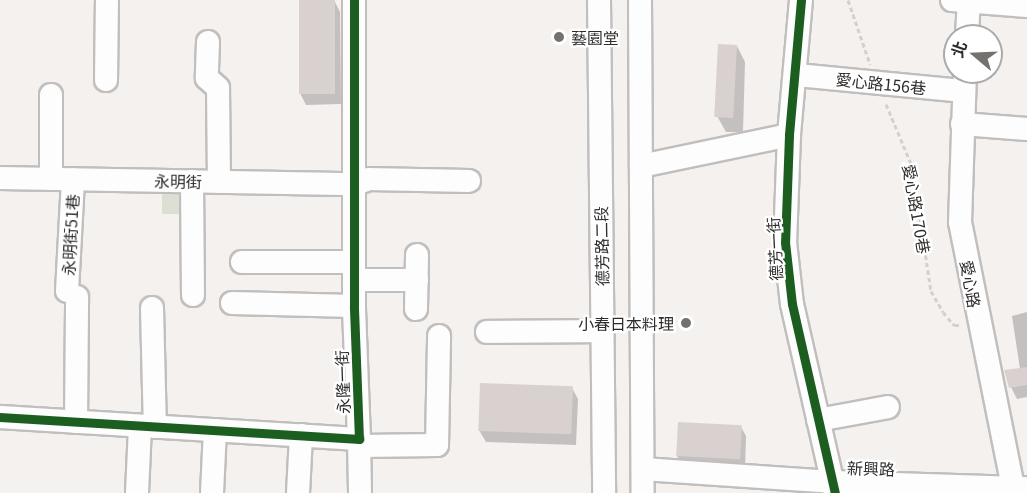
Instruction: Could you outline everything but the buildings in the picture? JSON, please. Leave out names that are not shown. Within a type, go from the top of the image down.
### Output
[{"type":"street","points":[[106,80],[107,0]]},
{"type":"street","name":"永隆一街","points":[[0,417],[301,435],[360,442],[354,306],[356,184],[354,0]]},
{"type":"street","name":"德芳路二段","points":[[599,0],[604,493]]},
{"type":"street","points":[[640,0],[643,493]]},
{"type":"street","name":"德芳一街","points":[[801,0],[797,75],[789,135],[785,242],[792,304],[833,487]]},
{"type":"street","points":[[966,24],[963,1],[1027,6]]},
{"type":"street","points":[[208,42],[207,78],[218,88],[219,182]]},
{"type":"street","name":"愛心路156巷","points":[[797,75],[875,81],[943,82]]},
{"type":"street","name":"愛心路","points":[[965,84],[960,222],[978,326],[1018,490]]},
{"type":"street","name":"永明街51巷","points":[[51,95],[62,179],[72,294],[76,422]]},
{"type":"street","points":[[962,124],[1027,129]]},
{"type":"street","points":[[641,166],[789,135]]},
{"type":"street","name":"永明街","points":[[0,178],[356,184],[369,179],[469,181]]},
{"type":"street","points":[[192,181],[193,295]]},
{"type":"street","points":[[416,309],[417,255]]},
{"type":"street","points":[[242,262],[354,271],[417,280]]},
{"type":"street","points":[[232,303],[354,306]]},
{"type":"street","points":[[137,493],[147,426],[152,308]]},
{"type":"street","points":[[487,332],[602,331]]},
{"type":"street","points":[[360,493],[360,442],[437,445],[439,336]]},
{"type":"street","points":[[818,420],[888,407]]},
{"type":"street","points":[[212,493],[215,430]]},
{"type":"street","points":[[298,493],[301,435]]},
{"type":"street","name":"新興路","points":[[643,469],[833,487],[1018,490]]},
{"type":"street","points":[[590,493],[604,493]]},
{"type":"shaded area","points":[[162,194],[183,194],[183,214],[162,214]]},
{"type":"cycle path","points":[[0,417],[359,439],[354,306],[354,0]]},
{"type":"cycle path","points":[[801,0],[789,135],[785,242],[792,304],[835,493]]},
{"type":"place","name":"藝園堂","points":[[559,37]]},
{"type":"place","name":"小春日本料理","points":[[686,323]]}]
